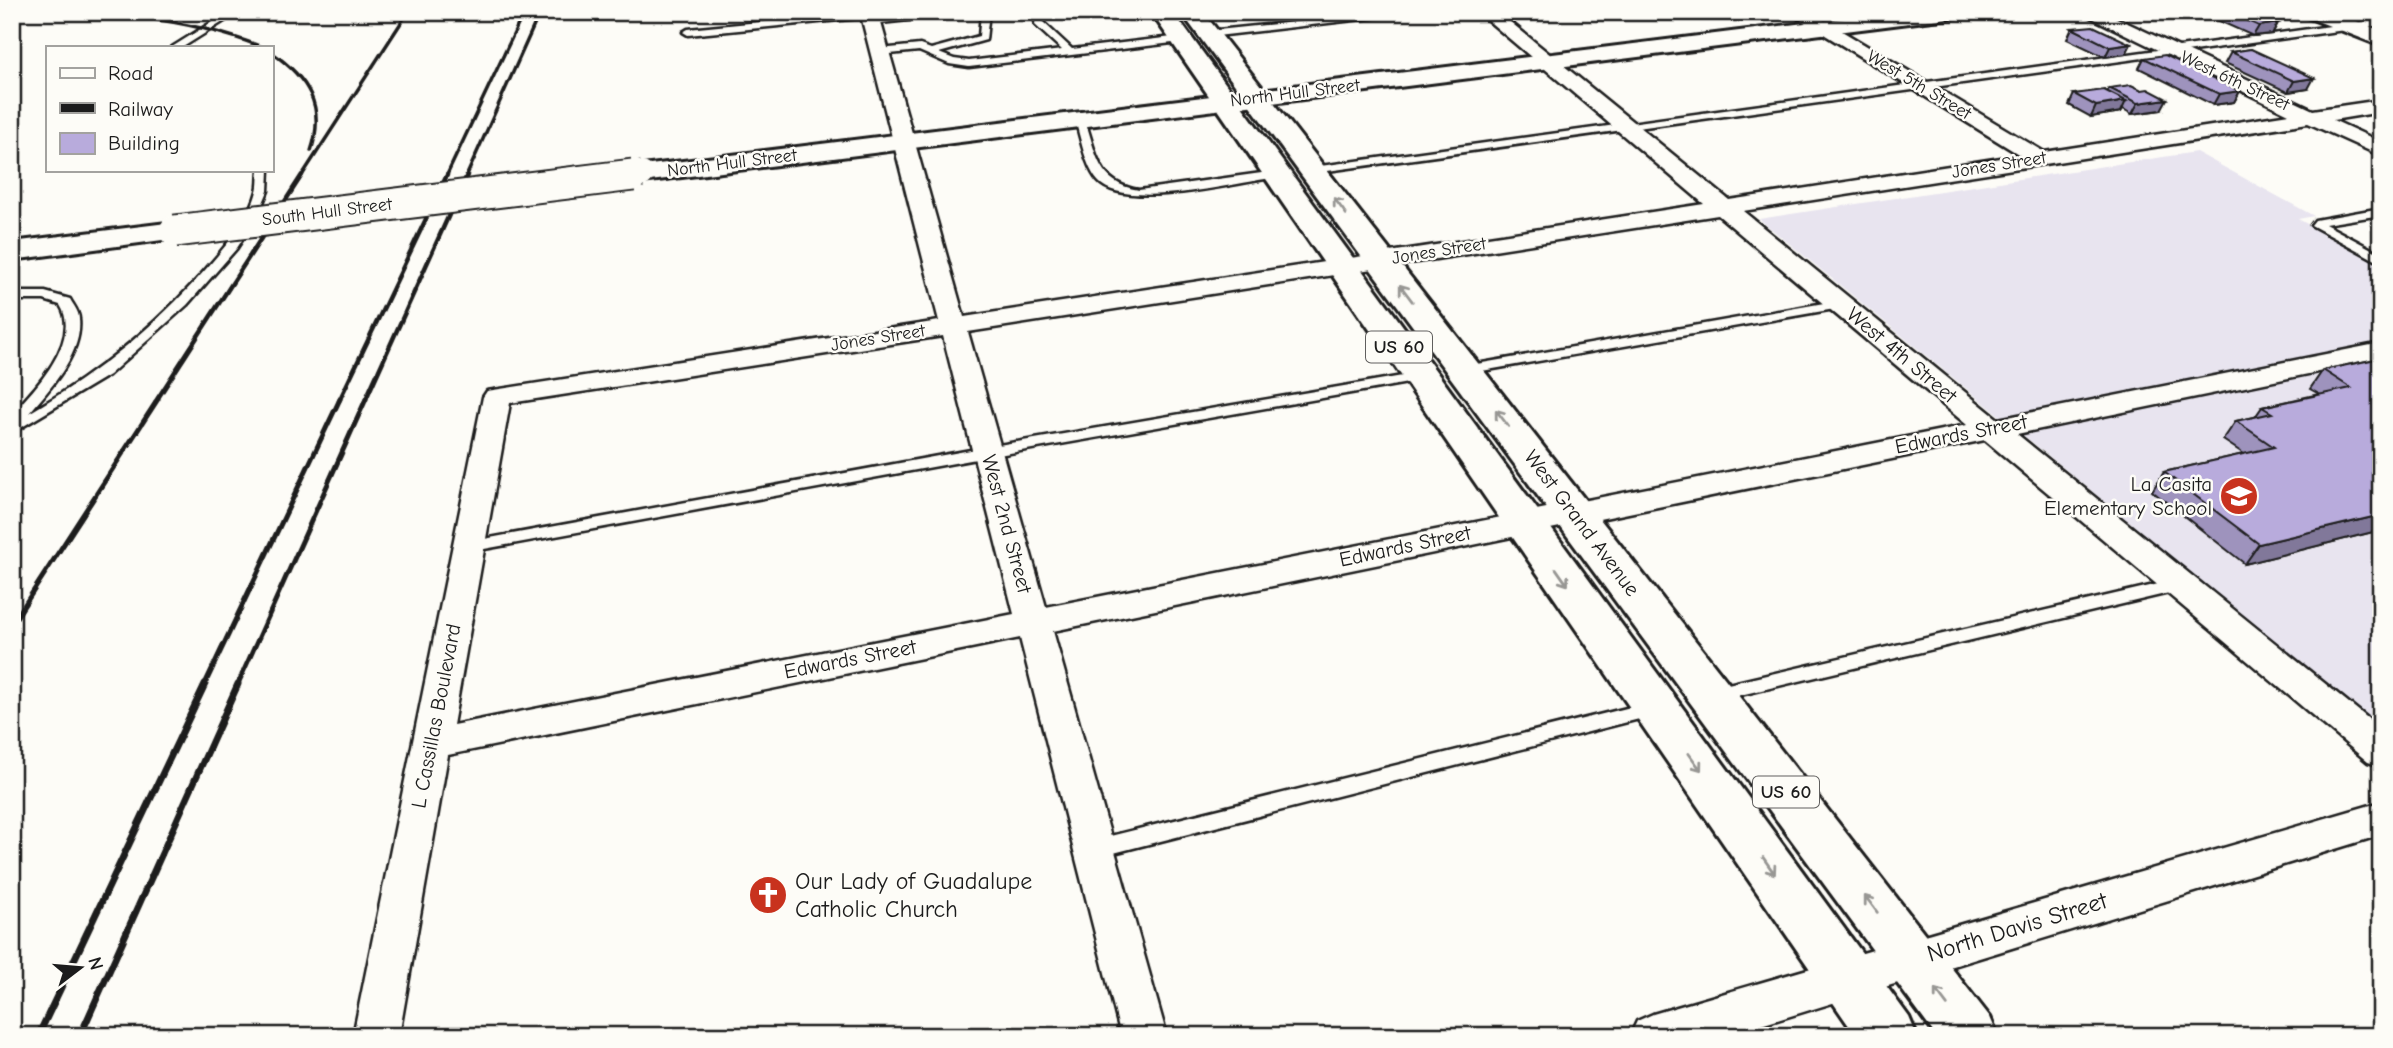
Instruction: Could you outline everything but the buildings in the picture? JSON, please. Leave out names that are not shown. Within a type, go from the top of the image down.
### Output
[{"type":"main road","name":"US 60","points":[[1162,12],[1889,1036]]},
{"type":"main road","name":"West Grand Avenue","points":[[1192,12],[1970,1036]]},
{"type":"main road","name":"North Hull Street","points":[[642,174],[1949,12]]},
{"type":"main road","points":[[2315,12],[2381,39]]},
{"type":"main road","name":"South Hull Street","points":[[12,251],[642,174]]},
{"type":"street","points":[[870,15],[937,12]]},
{"type":"street","name":"West 4th Street","points":[[1487,12],[2381,751]]},
{"type":"street","name":"West 5th Street","points":[[1797,12],[2041,159]]},
{"type":"street","name":"West 6th Street","points":[[2089,12],[2381,150]]},
{"type":"street","name":"West 2nd Street","points":[[870,15],[1144,1036]]},
{"type":"street","name":"Jones Street","points":[[497,397],[2381,106]]},
{"type":"street","name":"Edwards Street","points":[[431,744],[2381,351]]},
{"type":"street","name":"L Cassillas Boulevard","points":[[376,1036],[497,397]]},
{"type":"street","name":"North Davis Street","points":[[1653,1036],[2381,818]]},
{"type":"lane","points":[[179,46],[235,12]]},
{"type":"lane","points":[[931,52],[983,38],[985,12]]},
{"type":"lane","points":[[1040,12],[1038,23],[1071,53]]},
{"type":"lane","points":[[1208,34],[1419,12]]},
{"type":"lane","points":[[688,32],[870,15]]},
{"type":"lane","points":[[1312,170],[2381,22]]},
{"type":"lane","points":[[880,52],[920,48],[952,62],[969,64],[1181,39]]},
{"type":"lane","points":[[1080,120],[1102,179],[1119,190],[1139,193],[1171,190],[1276,174]]},
{"type":"lane","points":[[12,429],[114,365],[176,311],[225,254],[261,202],[267,181],[265,172]]},
{"type":"lane","points":[[2381,211],[2317,225],[2381,260]]},
{"type":"lane","points":[[12,296],[46,296],[65,302],[73,316],[71,337],[61,360],[31,404],[12,422]]},
{"type":"lane","points":[[1465,370],[1841,304]]},
{"type":"lane","points":[[468,547],[988,452],[1420,377]]},
{"type":"lane","points":[[1712,695],[2180,585]]},
{"type":"lane","points":[[1094,849],[1655,708]]},
{"type":"shaded area","name":"La Casita Elementary School","points":[[2196,152],[2314,216],[2298,219],[2381,264],[2381,728],[1759,219]]},
{"type":"railway","points":[[301,177],[408,12]]},
{"type":"railway","points":[[446,177],[524,12]]},
{"type":"railway","points":[[466,177],[540,12]]},
{"type":"railway","points":[[12,13],[139,17],[201,28],[259,46]]},
{"type":"railway","points":[[273,54],[295,72],[310,94],[316,120],[311,151]]},
{"type":"railway","points":[[156,401],[302,175]]},
{"type":"railway","points":[[339,401],[447,175]]},
{"type":"railway","points":[[365,401],[467,175]]},
{"type":"railway","points":[[12,624],[158,399]]},
{"type":"railway","points":[[204,686],[340,399]]},
{"type":"railway","points":[[237,686],[366,399]]},
{"type":"railway","points":[[38,1036],[205,684]]},
{"type":"railway","points":[[80,1036],[238,684]]},
{"type":"place","name":"La Casita Elementary School","points":[[2239,496]]},
{"type":"place","name":"Our Lady of Guadalupe Catholic Church","points":[[768,895]]}]
